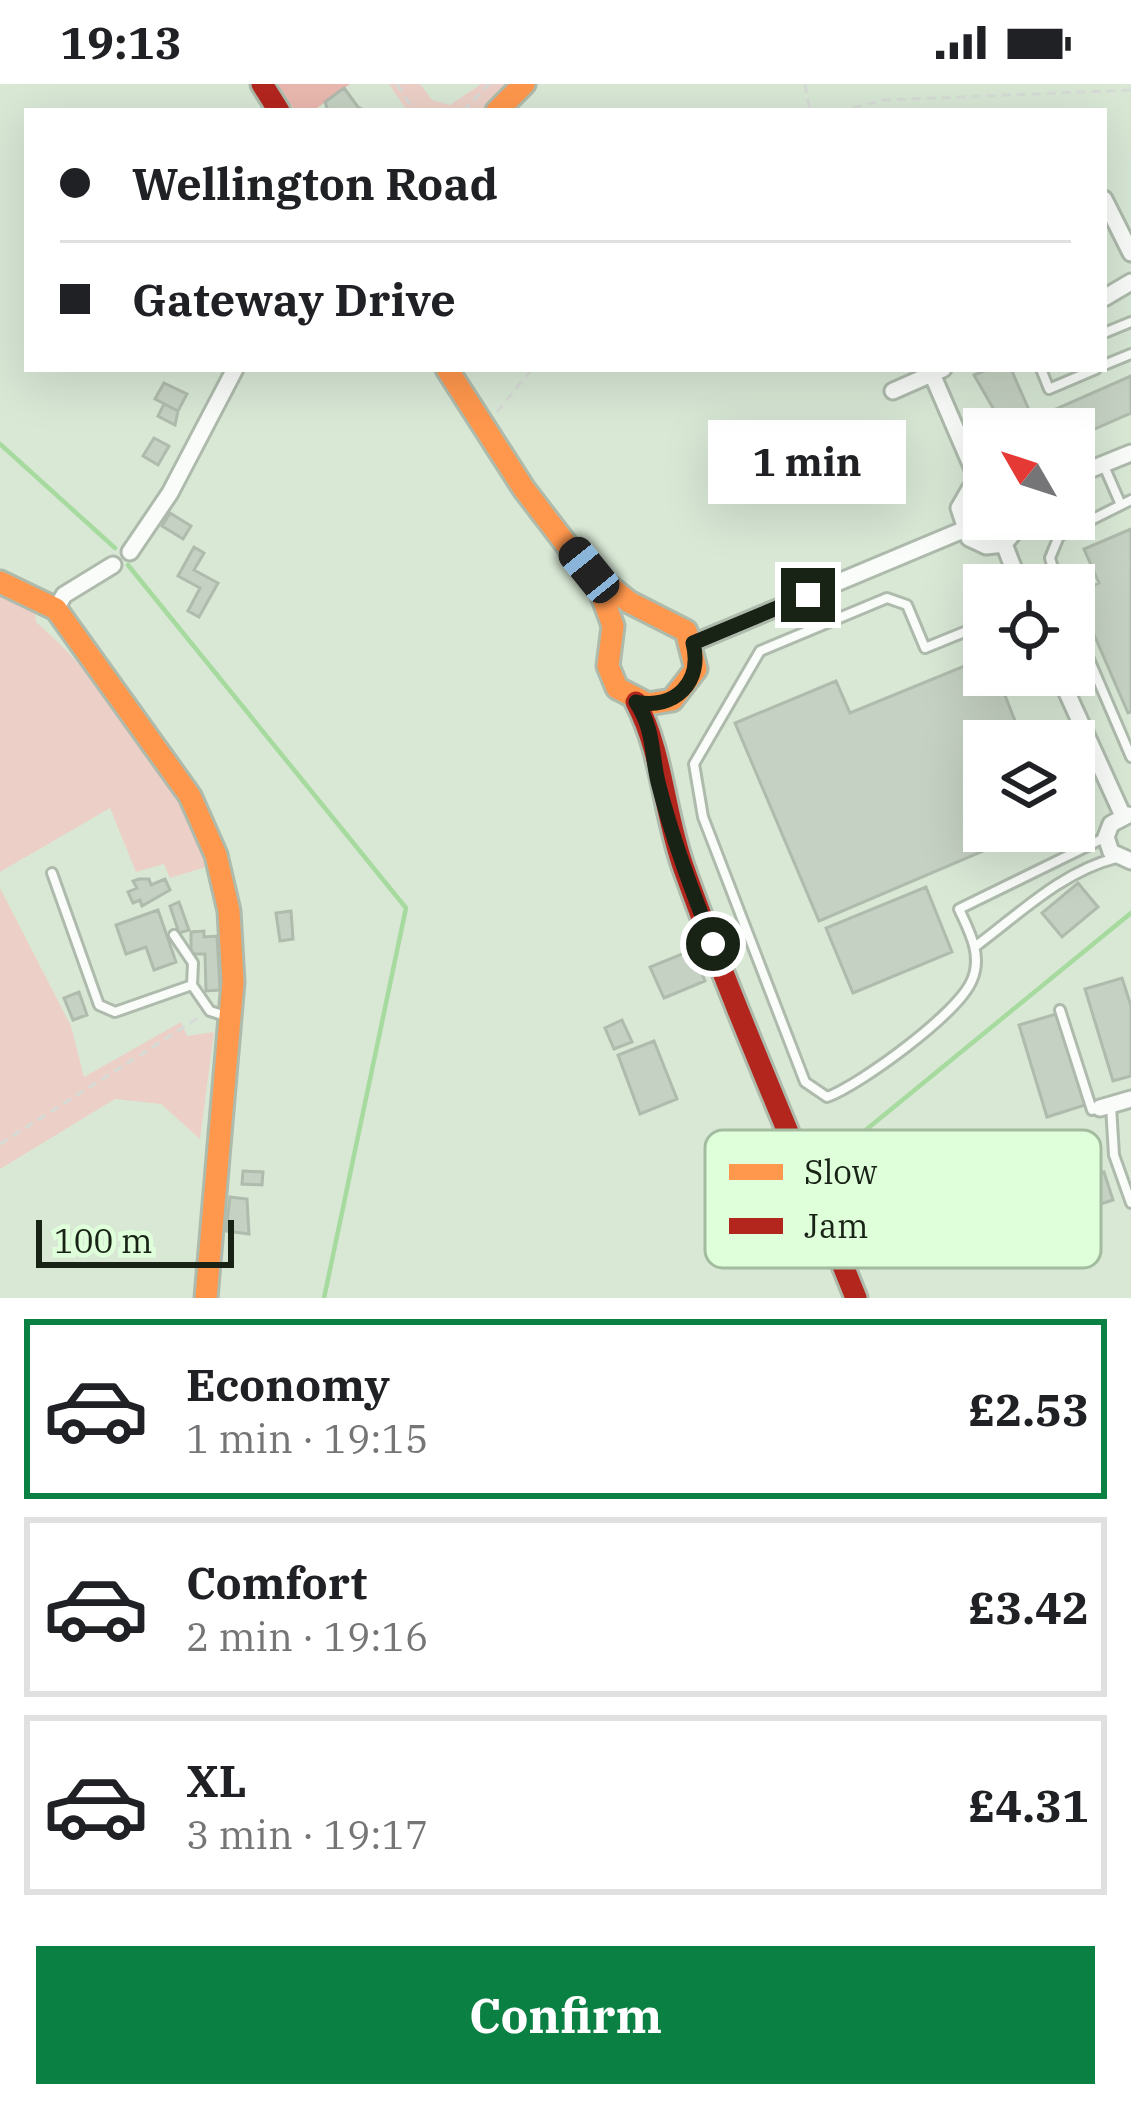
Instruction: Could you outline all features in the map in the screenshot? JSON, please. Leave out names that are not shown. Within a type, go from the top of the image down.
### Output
[{"type":"street","points":[[500,108],[524,84]]},
{"type":"street","points":[[1107,205],[1131,254]]},
{"type":"street","points":[[130,552],[170,493],[233,372]]},
{"type":"street","points":[[449,372],[524,489],[589,570],[609,608],[611,677],[636,702],[654,736],[657,777],[682,867],[788,1130]]},
{"type":"street","points":[[893,391],[935,372]]},
{"type":"street","points":[[937,372],[963,435]]},
{"type":"street","points":[[1095,468],[1131,453]]},
{"type":"street","points":[[693,643],[963,530],[963,497]]},
{"type":"street","points":[[973,540],[1004,544]]},
{"type":"street","points":[[1004,544],[1007,540]]},
{"type":"street","points":[[1004,544],[1012,564]]},
{"type":"street","points":[[56,609],[64,595],[113,566]]},
{"type":"street","points":[[589,570],[629,602],[675,622],[693,643],[695,669],[672,700],[661,732],[657,777]]},
{"type":"street","points":[[0,582],[56,609],[168,764],[206,826],[229,911],[206,1298]]},
{"type":"street","points":[[612,642],[638,618],[662,617]]},
{"type":"street","points":[[636,702],[672,700]]},
{"type":"street","points":[[1095,753],[1127,816],[1111,824],[1106,837],[1124,859]]},
{"type":"street","points":[[1105,1107],[1131,1099]]},
{"type":"street","points":[[844,1268],[856,1298]]},
{"type":"lane","points":[[1041,372],[1049,389],[1089,372]]},
{"type":"lane","points":[[1104,465],[1121,505]]},
{"type":"lane","points":[[1051,564],[1059,536],[1131,500]]},
{"type":"lane","points":[[963,632],[926,647],[907,605],[887,598],[760,651],[694,764],[703,818],[805,1082],[827,1096],[851,1088],[957,1001],[973,980],[976,946],[959,909],[1106,837]]},
{"type":"lane","points":[[1095,673],[1131,757]]},
{"type":"lane","points":[[976,946],[1072,876],[1124,859]]},
{"type":"lane","points":[[52,873],[87,985],[99,1005],[115,1012],[192,985]]},
{"type":"lane","points":[[174,935],[193,963],[192,985],[220,1014]]},
{"type":"lane","points":[[1060,1010],[1092,1110],[1105,1107],[1114,1155],[1131,1204]]},
{"type":"path","points":[[466,108],[489,84]]},
{"type":"path","points":[[854,108],[897,100],[1131,90]]},
{"type":"path","points":[[485,428],[509,390],[529,372]]},
{"type":"path","points":[[0,1144],[220,1014]]},
{"type":"shaded area","points":[[278,84],[350,84],[317,108],[293,108]]},
{"type":"shaded area","points":[[389,84],[420,84],[432,100],[450,105],[481,84],[507,84],[486,108],[405,108]]},
{"type":"shaded area","points":[[0,587],[35,611],[36,622],[86,672],[136,735],[179,802],[209,866],[170,878],[164,864],[136,872],[110,808],[0,872]]},
{"type":"shaded area","points":[[0,888],[71,1026],[84,1077],[181,1022],[187,1036],[214,1032],[200,1139],[161,1104],[115,1099],[0,1169]]},
{"type":"building","points":[[344,88],[360,108],[327,108],[325,102]]},
{"type":"building","points":[[1012,372],[1028,408],[993,408],[974,375]]},
{"type":"building","points":[[1131,376],[1131,413],[1095,429],[1095,408],[1058,408]]},
{"type":"building","points":[[164,383],[187,394],[178,411],[155,399]]},
{"type":"building","points":[[164,404],[178,411],[175,425],[158,416]]},
{"type":"building","points":[[154,438],[169,446],[158,465],[143,456]]},
{"type":"building","points":[[170,513],[191,526],[183,539],[162,526]]},
{"type":"building","points":[[1131,529],[1128,713],[1095,637],[1095,585],[1099,583],[1095,564],[1084,549]]},
{"type":"building","points":[[194,547],[204,553],[194,570],[218,583],[199,617],[188,611],[200,588],[178,576]]},
{"type":"building","points":[[963,667],[963,696],[1005,696],[1015,720],[963,720],[963,852],[981,852],[819,921],[735,723],[836,681],[850,713]]},
{"type":"building","points":[[149,879],[151,885],[165,879],[170,890],[142,906],[140,900],[133,903],[128,892],[137,888],[133,881]]},
{"type":"building","points":[[1078,883],[1098,907],[1062,937],[1042,913]]},
{"type":"building","points":[[926,887],[952,952],[853,993],[826,928]]},
{"type":"building","points":[[179,902],[189,930],[179,933],[170,906]]},
{"type":"building","points":[[158,910],[176,962],[154,970],[146,947],[126,954],[116,925]]},
{"type":"building","points":[[291,911],[293,939],[280,941],[276,913]]},
{"type":"building","points":[[204,931],[204,937],[217,936],[220,990],[206,991],[205,954],[191,954],[191,932]]},
{"type":"building","points":[[692,950],[705,981],[664,998],[650,967]]},
{"type":"building","points":[[1122,978],[1131,1006],[1131,1076],[1113,1081],[1085,989]]},
{"type":"building","points":[[79,992],[87,1015],[73,1020],[64,998]]},
{"type":"building","points":[[1056,1014],[1085,1105],[1047,1117],[1019,1025]]},
{"type":"building","points":[[622,1020],[632,1042],[614,1049],[605,1028]]},
{"type":"building","points":[[654,1041],[677,1099],[640,1114],[618,1055]]},
{"type":"building","points":[[243,1171],[263,1172],[262,1185],[242,1184]]},
{"type":"building","points":[[1101,1173],[1113,1200],[1101,1204]]},
{"type":"building","points":[[230,1197],[247,1199],[249,1234],[226,1231]]},
{"type":"waterway","points":[[0,444],[115,548]]},
{"type":"waterway","points":[[128,565],[406,908],[324,1298]]},
{"type":"waterway","points":[[866,1130],[1131,913]]},
{"type":"traffic: slow","points":[[500,108],[524,84]]},
{"type":"traffic: slow","points":[[449,372],[524,489],[599,587],[613,626],[608,666],[617,688],[648,704],[672,700],[696,669],[686,631],[629,602],[589,570]]},
{"type":"traffic: slow","points":[[0,582],[56,609],[190,796],[216,855],[229,911],[233,982],[206,1298]]},
{"type":"traffic: jam","points":[[262,84],[277,108]]},
{"type":"traffic: jam","points":[[636,702],[652,742],[677,848],[787,1130]]},
{"type":"traffic: jam","points":[[844,1268],[856,1298]]},
{"type":"route","points":[[713,944],[682,867],[657,777],[654,736],[636,702],[661,704],[683,692],[695,669],[693,643],[808,595]]}]
